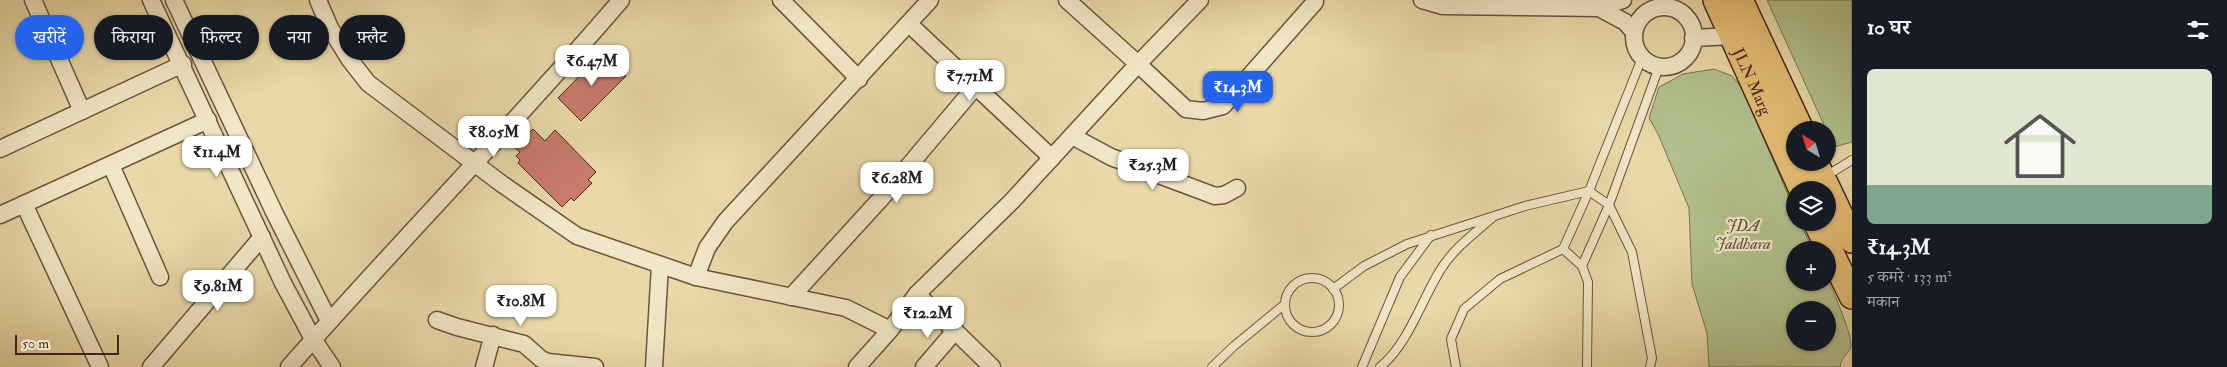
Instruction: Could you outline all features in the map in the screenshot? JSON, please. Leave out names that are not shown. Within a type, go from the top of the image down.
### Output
[{"type":"main road","name":"JLN Marg","points":[[1716,0],[1747,66],[1813,177],[1850,232]]},
{"type":"main road","name":"JLN Marg","points":[[1744,9],[1797,121]]},
{"type":"main road","points":[[1820,231],[1852,296]]},
{"type":"street","points":[[33,0],[82,112]]},
{"type":"street","points":[[151,0],[183,64],[283,283],[332,367]]},
{"type":"street","points":[[174,0],[274,212],[329,321]]},
{"type":"street","points":[[318,0],[330,28],[350,60],[368,83],[475,164],[577,236],[696,277],[846,308],[890,330]]},
{"type":"street","points":[[781,0],[859,79]]},
{"type":"street","points":[[696,277],[707,248],[725,222],[930,0]]},
{"type":"street","points":[[1069,0],[1186,109],[1203,111],[1224,106],[1315,2]]},
{"type":"street","points":[[857,367],[890,330],[917,294],[1012,201],[1138,64],[1200,0]]},
{"type":"street","points":[[1422,0],[1443,6],[1599,8],[1623,0]]},
{"type":"street","points":[[289,367],[329,321],[475,164],[616,2]]},
{"type":"street","points":[[1674,4],[1692,28],[1692,48],[1679,63],[1669,67],[1659,67],[1650,64],[1636,50],[1634,32],[1638,22],[1652,10],[1674,4]]},
{"type":"street","points":[[1599,8],[1625,22],[1634,32]]},
{"type":"street","points":[[909,24],[1052,158]]},
{"type":"street","points":[[1693,38],[1732,36]]},
{"type":"street","points":[[0,149],[183,64]]},
{"type":"street","points":[[792,297],[885,194],[976,86]]},
{"type":"street","points":[[0,215],[208,120]]},
{"type":"street","points":[[1072,136],[1111,157],[1215,196],[1224,195],[1237,188]]},
{"type":"street","points":[[111,165],[160,277]]},
{"type":"street","points":[[24,204],[100,367]]},
{"type":"street","points":[[151,367],[262,238]]},
{"type":"street","points":[[654,367],[660,264]]},
{"type":"street","points":[[917,294],[955,331],[985,365]]},
{"type":"street","points":[[437,320],[456,328],[524,344],[539,363],[548,362],[595,367]]},
{"type":"street","points":[[924,367],[955,331]]},
{"type":"street","points":[[484,367],[493,336]]},
{"type":"lane","points":[[1456,367],[1451,339],[1464,309],[1500,279],[1563,249],[1642,58]]},
{"type":"lane","points":[[1582,266],[1609,205],[1659,67]]},
{"type":"lane","points":[[1813,177],[1852,160]]},
{"type":"lane","points":[[1333,289],[1364,266],[1407,244],[1494,215],[1588,191],[1609,205],[1632,252],[1652,358],[1658,367]]},
{"type":"lane","points":[[1380,367],[1389,360],[1401,343],[1441,268],[1453,252],[1494,215]]},
{"type":"lane","points":[[1362,367],[1400,277],[1431,235]]},
{"type":"lane","points":[[1563,249],[1582,266],[1588,282],[1587,367]]},
{"type":"lane","points":[[1308,279],[1318,279],[1326,282],[1333,289],[1339,304],[1338,313],[1334,321],[1320,331],[1312,332],[1296,327],[1290,320],[1285,304],[1287,295],[1292,288],[1308,279]]},
{"type":"lane","points":[[1212,367],[1234,346],[1285,304]]},
{"type":"lane","points":[[1650,367],[1652,358]]},
{"type":"green space","points":[[1767,0],[1852,0],[1852,142],[1836,146],[1836,121],[1822,121]]},
{"type":"green space","name":"JDA Jaldhara","points":[[1714,69],[1732,76],[1742,88],[1786,190],[1786,231],[1804,231],[1809,241],[1786,241],[1786,291],[1833,291],[1846,323],[1851,341],[1851,347],[1840,367],[1709,367],[1707,333],[1692,284],[1689,208],[1658,134],[1649,118],[1659,87],[1683,74]]},
{"type":"building","points":[[603,52],[626,76],[581,121],[558,98]]},
{"type":"building","points":[[533,129],[545,141],[555,130],[596,172],[588,180],[592,183],[574,201],[571,198],[562,207],[518,163],[520,160],[516,156],[520,152],[515,148]]}]
